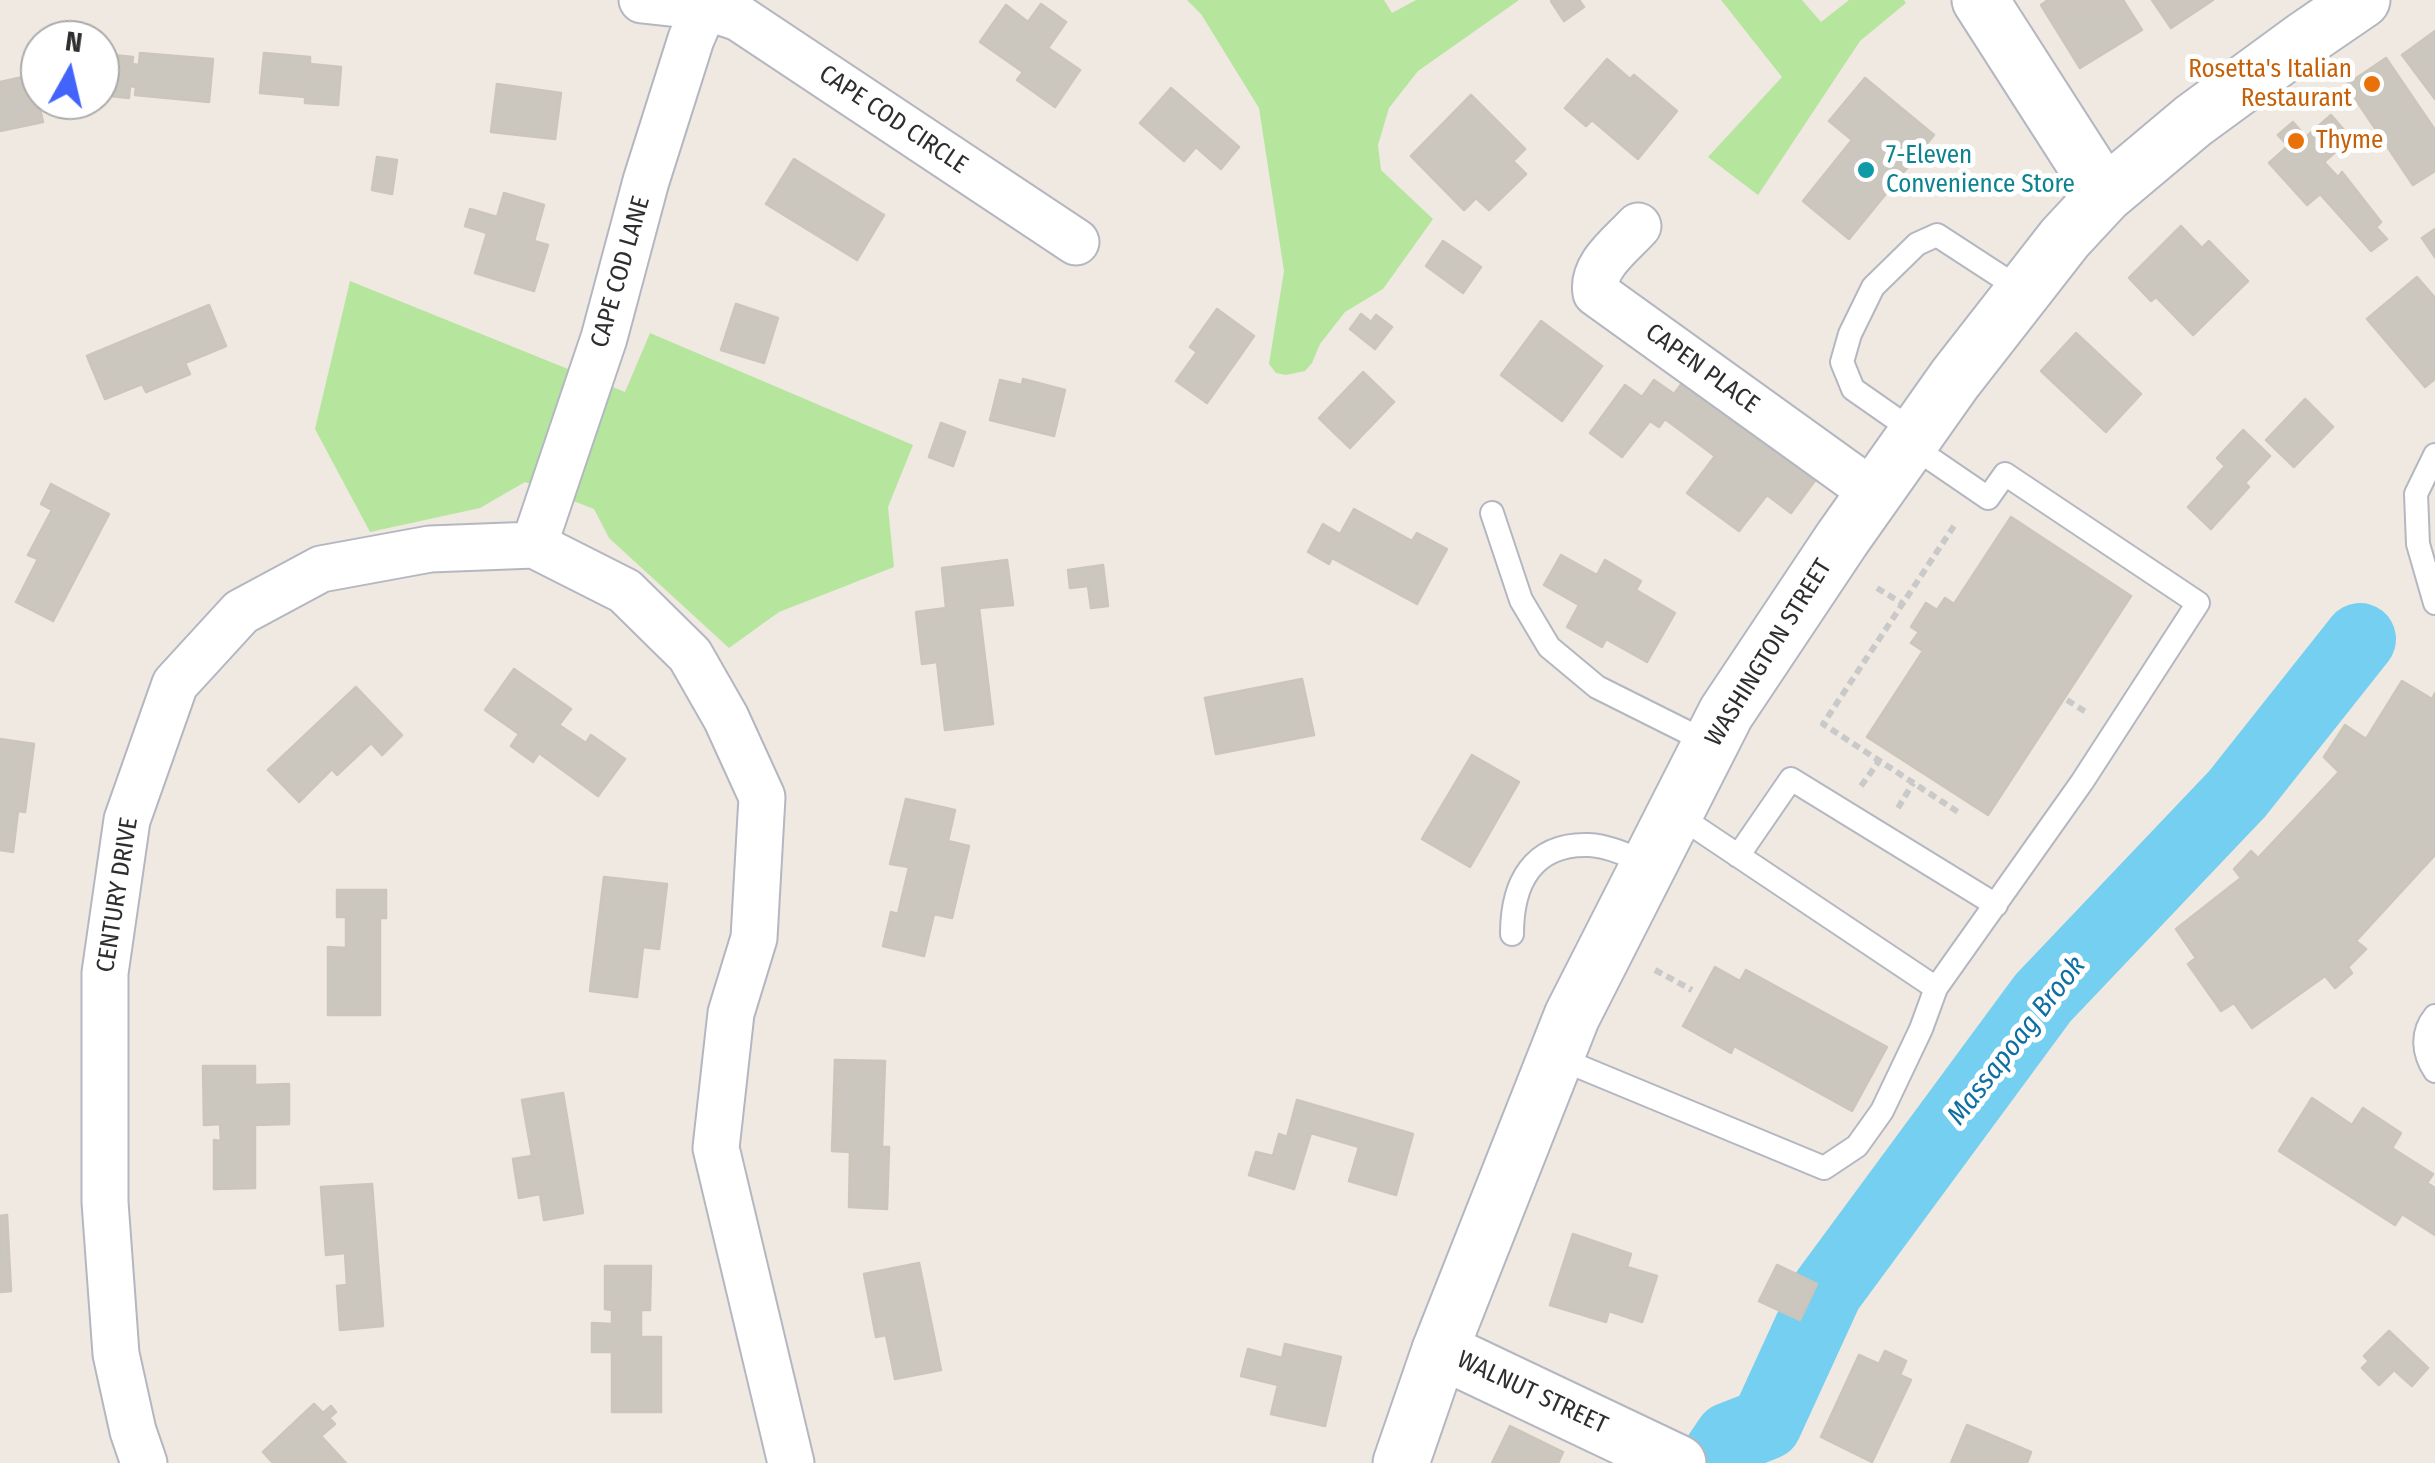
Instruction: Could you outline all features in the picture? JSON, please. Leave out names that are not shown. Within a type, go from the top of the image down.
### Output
[{"type":"main road","points":[[1980,0],[2106,195]]},
{"type":"main road","name":"WASHINGTON STREET","points":[[1401,1463],[1440,1350],[1572,1016],[1726,712],[1954,379],[2064,238],[2106,195],[2194,121],[2362,0]]},
{"type":"main road","name":"WALNUT STREET","points":[[1440,1350],[1676,1462]]},
{"type":"street","name":"CAPE COD CIRCLE","points":[[642,0],[707,3],[740,18],[1076,242]]},
{"type":"street","name":"CAPE COD LANE","points":[[534,545],[604,338],[646,181],[707,3]]},
{"type":"street","name":"CAPEN PLACE","points":[[1638,226],[1598,270],[1596,293],[1874,493]]},
{"type":"street","name":"CENTURY DRIVE","points":[[144,1463],[132,1430],[116,1354],[104,1202],[105,973],[126,820],[176,684],[241,612],[321,569],[430,549],[534,545],[625,591],[690,655],[726,718],[762,796],[754,938],[731,1012],[716,1148],[791,1463]]},
{"type":"lane","points":[[1556,1057],[1824,1168],[1857,1146],[1882,1110],[1936,988],[2082,782],[2198,603],[2005,474],[1988,498],[1853,389],[1842,362],[1850,334],[1873,287],[1918,244],[1938,236],[2023,292]]},
{"type":"lane","points":[[2435,455],[2416,494],[2418,544],[2435,603]]},
{"type":"lane","points":[[1492,513],[1521,600],[1549,647],[1596,687],[1710,744]]},
{"type":"lane","points":[[1738,856],[1792,779],[1996,905]]},
{"type":"lane","points":[[1676,814],[1936,988]]},
{"type":"lane","points":[[1512,934],[1512,906],[1522,880],[1537,861],[1562,848],[1607,848],[1650,864]]},
{"type":"lane","points":[[2435,1016],[2425,1032],[2428,1061],[2435,1071]]},
{"type":"path","points":[[1954,526],[1824,724],[1958,812]]},
{"type":"path","points":[[1877,588],[1903,604]]},
{"type":"path","points":[[1655,970],[1692,990]]},
{"type":"green space","points":[[1187,0],[1384,0],[1392,13],[1416,0],[1519,0],[1418,71],[1389,108],[1378,145],[1381,170],[1433,219],[1383,289],[1345,312],[1305,371],[1286,375],[1276,373],[1269,364],[1284,271],[1259,108],[1201,14]]},
{"type":"green space","points":[[1721,0],[1802,0],[1821,22],[1849,0],[1906,3],[1860,41],[1758,195],[1708,157],[1782,77]]},
{"type":"green space","points":[[350,281],[625,392],[650,333],[913,445],[888,507],[894,567],[779,612],[729,648],[609,538],[594,509],[525,482],[480,508],[370,532],[315,429]]},
{"type":"building","points":[[1553,0],[1579,0],[1584,7],[1564,21]]},
{"type":"building","points":[[2048,0],[2123,0],[2142,30],[2080,68],[2041,5]]},
{"type":"building","points":[[2152,0],[2213,0],[2171,28]]},
{"type":"building","points":[[1041,4],[1066,22],[1048,48],[1080,70],[1055,107],[1017,80],[1023,72],[980,42],[1006,5],[1028,22]]},
{"type":"building","points":[[2435,31],[2435,99],[2402,55]]},
{"type":"building","points":[[140,53],[213,59],[209,102],[135,95],[136,87],[130,86],[129,98],[120,97],[120,56],[133,57],[132,64],[139,65]]},
{"type":"building","points":[[264,53],[310,57],[310,64],[341,67],[338,105],[305,103],[305,97],[260,93]]},
{"type":"building","points":[[2386,58],[2435,130],[2435,171],[2413,185],[2346,85]]},
{"type":"building","points":[[1607,59],[1630,79],[1634,75],[1677,111],[1638,159],[1592,120],[1586,126],[1565,108]]},
{"type":"building","points":[[20,78],[20,120],[43,122],[0,131],[0,82]]},
{"type":"building","name":"7-Eleven Convenience Store","points":[[1865,78],[1934,135],[1849,239],[1803,201],[1852,140],[1829,121]]},
{"type":"building","points":[[497,84],[561,93],[555,139],[491,132]]},
{"type":"building","points":[[1171,88],[1239,147],[1221,169],[1196,147],[1184,161],[1140,123]]},
{"type":"building","points":[[1471,95],[1525,149],[1513,161],[1526,174],[1489,210],[1476,198],[1464,210],[1411,156]]},
{"type":"building","points":[[2331,115],[2351,138],[2324,162],[2338,177],[2342,172],[2381,222],[2376,227],[2387,239],[2371,251],[2320,194],[2307,205],[2269,163],[2288,146],[2278,135],[2293,122],[2306,137]]},
{"type":"building","points":[[377,157],[397,160],[392,194],[372,190]]},
{"type":"building","points":[[794,159],[884,215],[857,260],[766,204]]},
{"type":"building","points":[[504,193],[544,205],[534,241],[548,245],[534,291],[475,273],[487,233],[465,226],[470,209],[497,217]]},
{"type":"building","points":[[2181,226],[2202,248],[2209,241],[2248,281],[2193,335],[2156,297],[2151,301],[2129,278]]},
{"type":"building","points":[[2435,229],[2435,257],[2422,238]]},
{"type":"building","points":[[1443,241],[1481,267],[1463,293],[1426,266]]},
{"type":"building","points":[[2417,277],[2435,298],[2435,379],[2425,387],[2367,319]]},
{"type":"building","points":[[736,304],[778,318],[764,363],[721,350]]},
{"type":"building","points":[[209,305],[226,346],[185,363],[190,374],[146,392],[142,384],[105,399],[87,356]]},
{"type":"building","points":[[1217,309],[1254,336],[1207,403],[1176,381],[1197,352],[1190,347]]},
{"type":"building","points":[[1361,314],[1371,322],[1376,315],[1392,327],[1375,349],[1350,329]]},
{"type":"building","points":[[1541,321],[1602,366],[1562,421],[1501,375]]},
{"type":"building","points":[[2076,333],[2141,394],[2106,432],[2041,371]]},
{"type":"building","points":[[1693,368],[1822,471],[1791,513],[1767,495],[1739,531],[1687,493],[1715,456],[1665,419],[1659,427],[1650,421],[1622,457],[1590,433],[1625,385],[1642,397],[1654,380],[1674,394]]},
{"type":"building","points":[[1363,372],[1394,402],[1350,448],[1319,418]]},
{"type":"building","points":[[1023,379],[1065,390],[1054,436],[990,420],[1000,380],[1022,385]]},
{"type":"building","points":[[2305,399],[2333,427],[2294,467],[2266,440]]},
{"type":"building","points":[[941,423],[965,432],[953,466],[929,457]]},
{"type":"building","points":[[2243,430],[2270,456],[2245,483],[2249,487],[2211,529],[2188,507],[2225,466],[2217,458]]},
{"type":"building","points":[[51,484],[109,514],[53,621],[16,602],[38,559],[28,555],[52,510],[41,504]]},
{"type":"building","points":[[1354,509],[1412,541],[1417,533],[1447,549],[1417,604],[1332,558],[1329,564],[1308,552],[1323,524],[1340,534]]},
{"type":"building","points":[[2011,517],[2131,596],[1988,815],[1867,737],[1923,651],[1911,643],[1919,632],[1911,627],[1926,603],[1937,610],[1945,598],[1954,604]]},
{"type":"building","points":[[1561,555],[1597,575],[1605,560],[1641,581],[1636,590],[1675,613],[1647,662],[1606,639],[1602,647],[1567,627],[1579,605],[1544,585]]},
{"type":"building","points":[[1007,560],[1013,605],[979,608],[993,724],[945,730],[937,662],[922,664],[916,612],[946,608],[942,568]]},
{"type":"building","points":[[1103,565],[1108,606],[1091,608],[1088,586],[1070,588],[1068,570]]},
{"type":"building","points":[[514,669],[571,709],[559,725],[586,743],[591,735],[625,759],[598,796],[539,753],[533,762],[511,746],[519,734],[485,710]]},
{"type":"building","points":[[1302,679],[1314,735],[1216,754],[1205,698]]},
{"type":"building","points":[[2402,681],[2432,699],[2435,693],[2435,855],[2356,941],[2366,949],[2348,967],[2352,973],[2335,988],[2325,976],[2252,1028],[2234,1003],[2221,1011],[2188,964],[2196,958],[2176,929],[2241,878],[2234,869],[2251,851],[2258,858],[2339,772],[2324,757],[2345,725],[2366,739]]},
{"type":"building","points":[[356,687],[402,735],[382,755],[371,743],[337,775],[332,769],[299,802],[268,770]]},
{"type":"building","points":[[0,739],[34,744],[25,812],[18,811],[13,852],[0,850]]},
{"type":"building","points":[[1472,755],[1519,782],[1470,867],[1422,839]]},
{"type":"building","points":[[906,799],[955,810],[948,841],[969,846],[952,918],[934,914],[924,956],[883,946],[891,912],[898,914],[909,867],[890,864]]},
{"type":"building","points":[[604,877],[667,884],[659,949],[643,947],[637,997],[590,991]]},
{"type":"building","points":[[337,890],[386,890],[386,918],[380,918],[380,1015],[328,1015],[328,947],[346,948],[346,917],[337,917]]},
{"type":"building","points":[[1715,967],[1740,981],[1746,970],[1887,1047],[1852,1111],[1734,1046],[1731,1053],[1683,1026]]},
{"type":"building","points":[[835,1060],[885,1061],[882,1147],[889,1147],[887,1209],[849,1207],[850,1152],[832,1151]]},
{"type":"building","points":[[203,1066],[255,1066],[255,1085],[289,1084],[289,1124],[255,1125],[255,1188],[214,1189],[214,1140],[221,1141],[220,1124],[204,1125]]},
{"type":"building","points":[[563,1093],[583,1213],[544,1220],[540,1194],[519,1198],[513,1159],[532,1156],[522,1100]]},
{"type":"building","points":[[2312,1098],[2352,1125],[2363,1108],[2401,1133],[2392,1148],[2433,1174],[2427,1183],[2435,1188],[2435,1235],[2402,1214],[2395,1225],[2279,1151]]},
{"type":"building","points":[[1297,1100],[1413,1134],[1396,1195],[1349,1181],[1359,1147],[1311,1133],[1294,1189],[1249,1175],[1256,1152],[1273,1156],[1279,1134],[1287,1137]]},
{"type":"building","points":[[372,1184],[383,1326],[340,1330],[337,1286],[347,1285],[345,1253],[326,1255],[321,1187]]},
{"type":"building","points":[[7,1215],[11,1291],[0,1292],[0,1216]]},
{"type":"building","points":[[1573,1234],[1631,1254],[1627,1267],[1657,1276],[1642,1322],[1609,1311],[1606,1322],[1550,1305]]},
{"type":"building","points":[[919,1263],[941,1370],[895,1379],[886,1335],[876,1337],[864,1274]]},
{"type":"building","points":[[1777,1265],[1817,1284],[1800,1320],[1759,1301]]},
{"type":"building","points":[[605,1266],[651,1266],[650,1310],[641,1310],[641,1337],[661,1337],[661,1412],[612,1412],[612,1352],[592,1352],[592,1323],[612,1324],[612,1310],[605,1309]]},
{"type":"building","points":[[2389,1331],[2428,1368],[2412,1386],[2394,1370],[2379,1385],[2362,1368],[2369,1361],[2364,1356]]},
{"type":"building","points":[[1285,1344],[1341,1357],[1325,1426],[1271,1414],[1278,1385],[1241,1376],[1248,1349],[1282,1358]]},
{"type":"building","points":[[1885,1351],[1906,1361],[1900,1375],[1911,1380],[1872,1462],[1821,1437],[1859,1355],[1879,1364]]},
{"type":"building","points":[[314,1404],[323,1413],[331,1406],[336,1412],[329,1418],[335,1424],[321,1436],[346,1463],[273,1463],[263,1452]]},
{"type":"building","points":[[1967,1425],[2031,1452],[2027,1463],[1951,1463]]},
{"type":"building","points":[[1510,1426],[1563,1452],[1558,1463],[1492,1463]]},
{"type":"waterway","name":"Massapoag Brook","points":[[1713,1463],[1730,1438],[1766,1424],[1827,1291],[2043,998],[2237,794],[2360,639]]},
{"type":"place","name":"Rosetta's Italian Restaurant","points":[[2372,84]]},
{"type":"place","name":"Thyme","points":[[2296,141]]},
{"type":"place","name":"7-Eleven Convenience Store","points":[[1866,170]]}]
